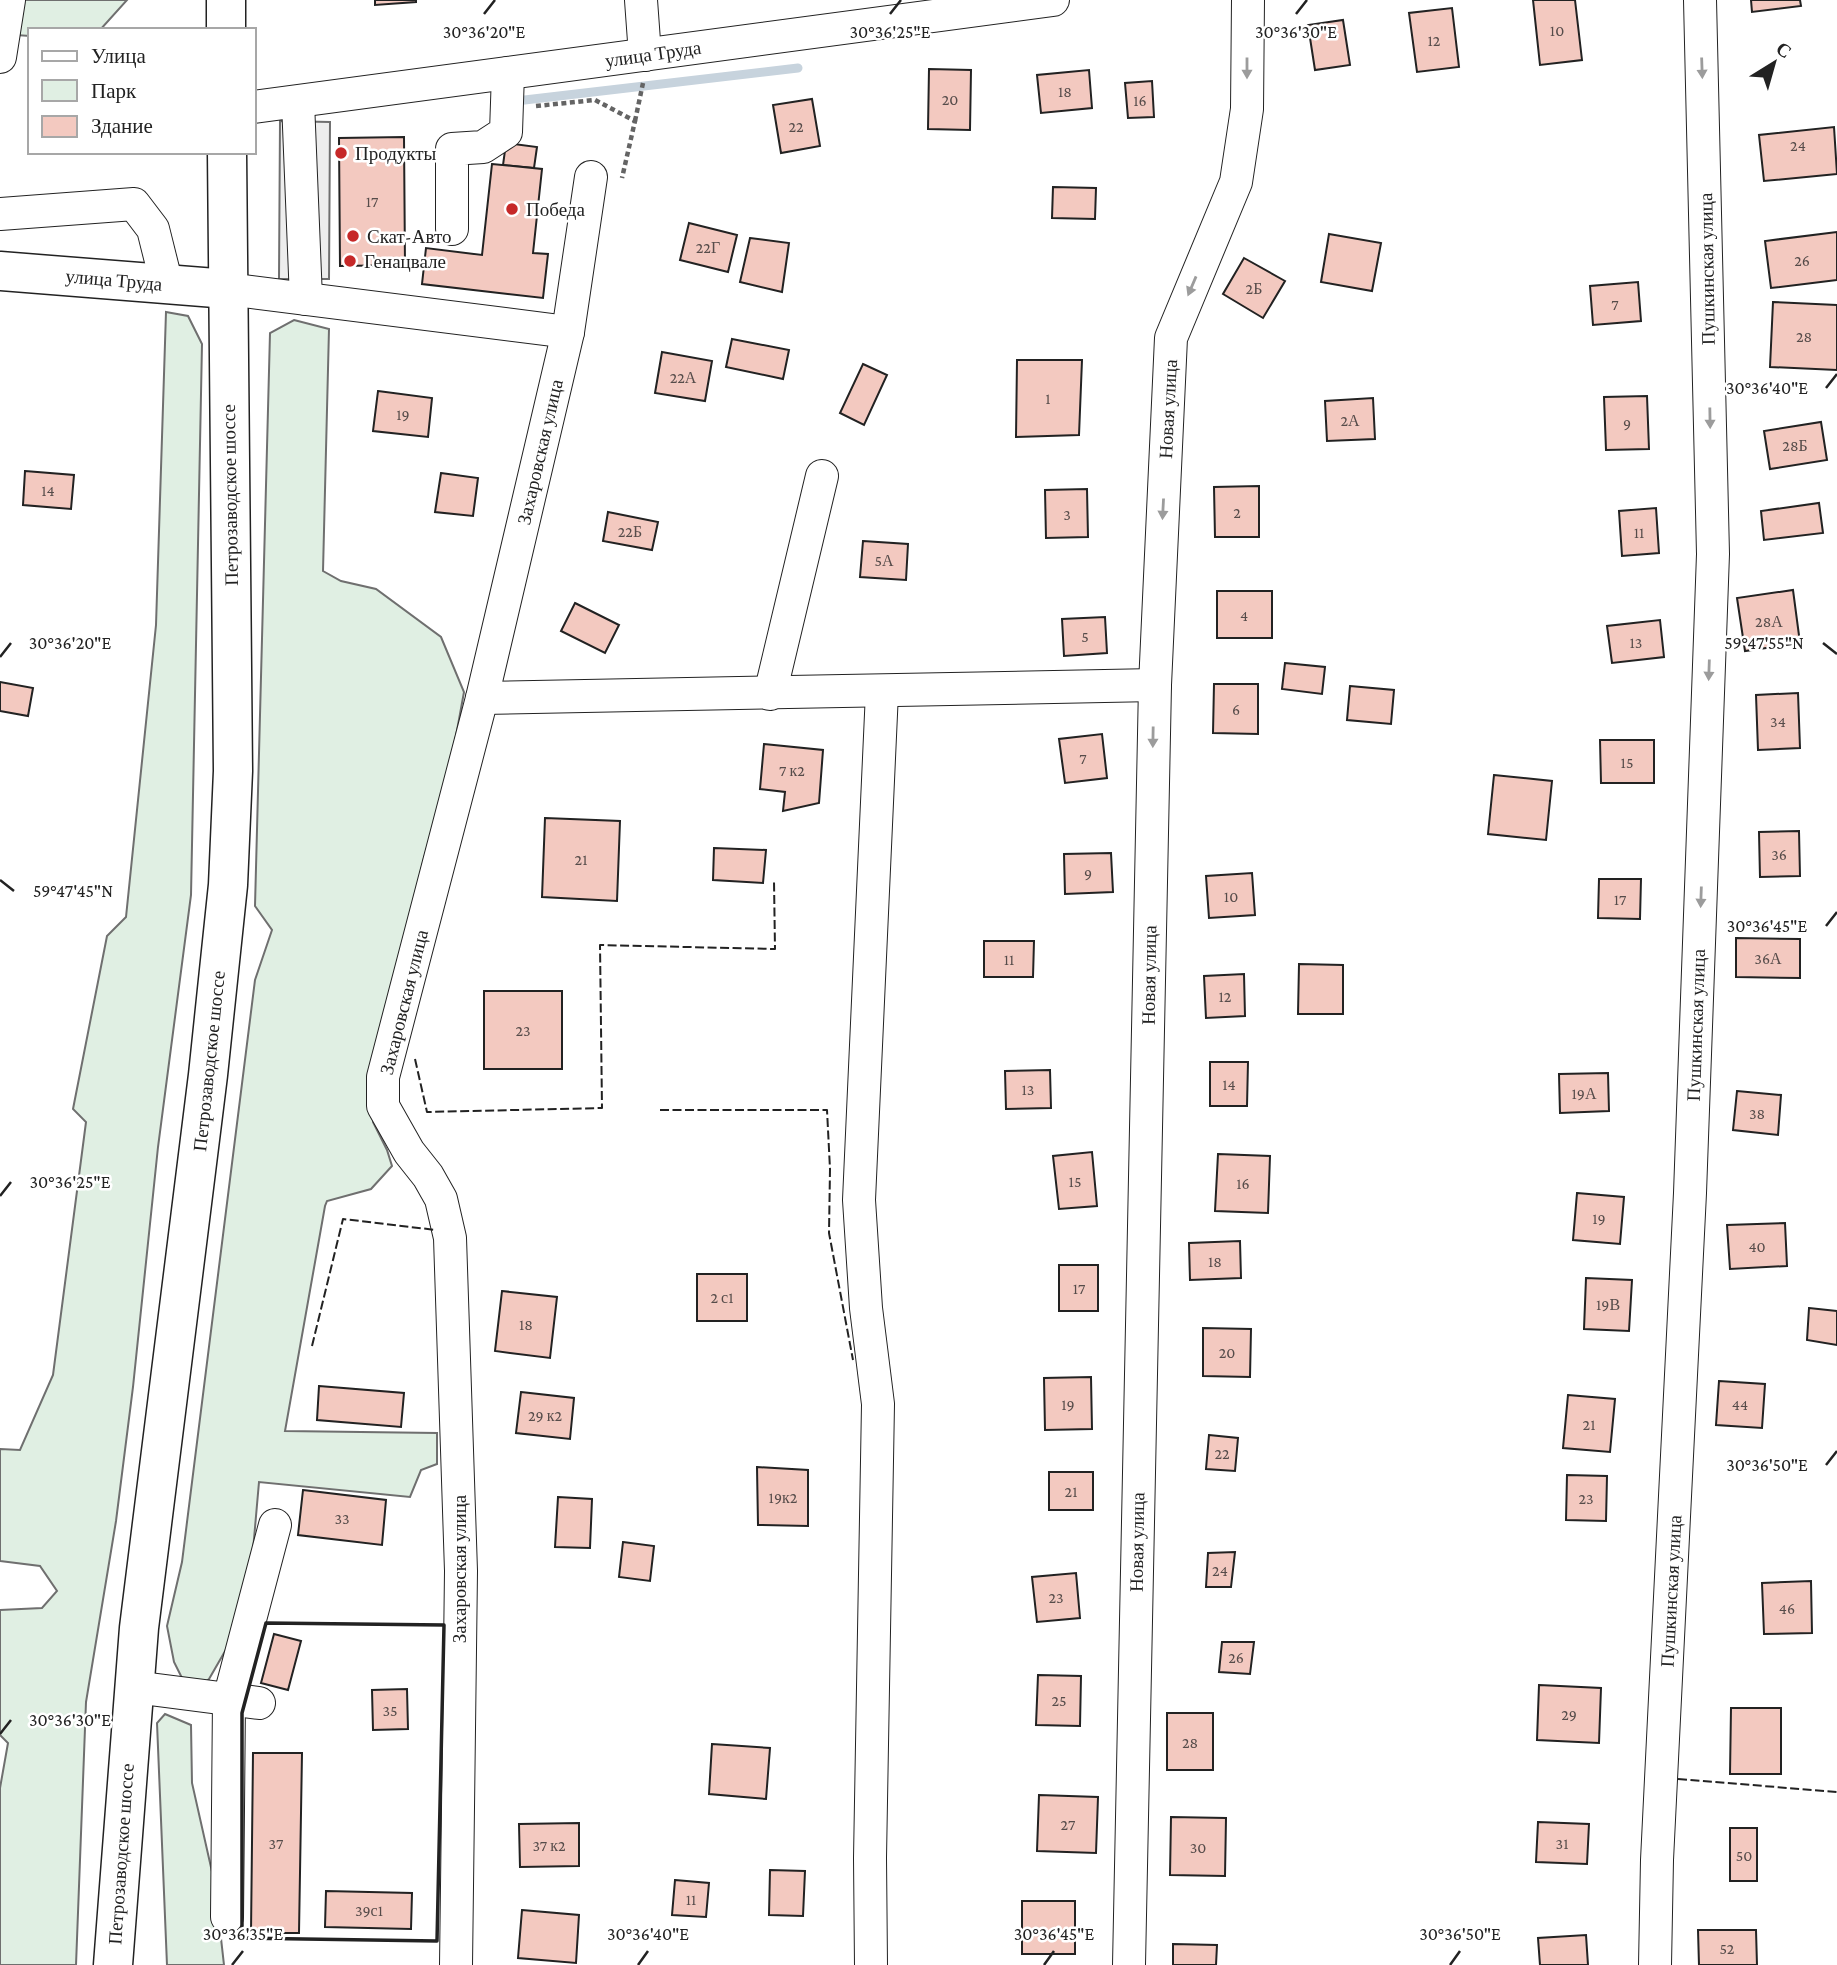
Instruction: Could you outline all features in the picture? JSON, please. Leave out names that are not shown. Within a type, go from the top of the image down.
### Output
[{"type":"main road","points":[[226,0],[226,28]]},
{"type":"main road","name":"Петрозаводское шоссе","points":[[113,1965],[139,1628],[208,1075],[228,885],[233,771],[227,154]]},
{"type":"main road","name":"улица Труда","points":[[0,271],[228,289]]},
{"type":"street","points":[[0,57],[9,0]]},
{"type":"street","points":[[641,0],[644,66]]},
{"type":"street","name":"улица Труда","points":[[256,107],[509,73],[644,66],[1052,0]]},
{"type":"street","name":"Новая улица","points":[[1129,1965],[1154,685],[1171,338],[1236,182],[1247,109],[1248,0]]},
{"type":"street","name":"Пушкинская улица","points":[[1655,1965],[1657,1860],[1690,1193],[1713,554],[1700,0]]},
{"type":"street","points":[[452,229],[452,149],[482,148],[506,132],[509,73]]},
{"type":"street","points":[[298,102],[306,299]]},
{"type":"street","name":"Захаровская улица","points":[[456,1965],[461,1571],[450,1238],[441,1199],[428,1176],[409,1152],[383,1106],[383,1077],[482,698],[568,332],[591,177]]},
{"type":"street","points":[[0,214],[134,204],[153,229],[167,285]]},
{"type":"street","points":[[228,289],[568,332]]},
{"type":"street","points":[[770,694],[822,476]]},
{"type":"street","points":[[482,698],[1154,685]]},
{"type":"street","points":[[871,1965],[870,1858],[877,1404],[866,1308],[859,1200],[882,692]]},
{"type":"street","points":[[227,1917],[244,1701],[275,1525]]},
{"type":"street","points":[[134,1687],[244,1701]]},
{"type":"path","points":[[635,121],[644,66]]},
{"type":"green space","points":[[0,0],[127,0],[102,28],[28,28],[28,36],[0,34]]},
{"type":"green space","points":[[166,312],[188,316],[202,344],[191,895],[158,1147],[116,1521],[86,1702],[76,1965],[0,1965],[0,1788],[8,1743],[0,1735],[0,1610],[42,1608],[57,1591],[40,1566],[0,1561],[0,1449],[20,1450],[53,1375],[86,1122],[73,1109],[107,936],[126,917],[156,625]]},
{"type":"green space","points":[[294,320],[329,329],[323,571],[341,581],[376,589],[441,637],[464,692],[456,736],[424,858],[372,1081],[373,1122],[392,1166],[371,1189],[327,1201],[285,1431],[437,1433],[437,1464],[421,1470],[410,1497],[259,1482],[249,1596],[228,1646],[209,1679],[199,1687],[182,1678],[174,1662],[167,1626],[182,1562],[255,980],[272,930],[255,906],[270,333]]},
{"type":"green space","points":[[165,1714],[191,1725],[192,1783],[215,1885],[224,1965],[167,1965],[157,1723]]},
{"type":"shaded area","points":[[280,121],[330,122],[329,279],[279,279]]},
{"type":"building","points":[[375,0],[416,0],[416,2],[375,5]]},
{"type":"building","points":[[1533,0],[1575,0],[1582,60],[1540,65]]},
{"type":"building","points":[[1751,0],[1800,0],[1801,6],[1752,12]]},
{"type":"building","points":[[1452,8],[1459,67],[1417,72],[1409,13]]},
{"type":"building","points":[[1343,20],[1350,65],[1315,70],[1308,25]]},
{"type":"building","points":[[929,69],[971,70],[970,130],[928,129]]},
{"type":"building","points":[[1089,70],[1092,108],[1041,113],[1037,75]]},
{"type":"building","points":[[1152,81],[1154,117],[1128,118],[1125,83]]},
{"type":"building","points":[[812,99],[820,146],[781,153],[773,105]]},
{"type":"building","points":[[1834,127],[1837,174],[1764,181],[1759,135]]},
{"type":"building","points":[[404,137],[405,265],[340,266],[339,138]]},
{"type":"building","points":[[506,143],[537,147],[534,168],[503,165]]},
{"type":"building","name":"Победа","points":[[492,164],[542,169],[533,253],[548,254],[543,298],[422,284],[426,248],[482,255]]},
{"type":"building","points":[[1053,187],[1096,188],[1095,219],[1052,218]]},
{"type":"building","points":[[689,223],[737,235],[728,272],[680,260]]},
{"type":"building","points":[[1837,232],[1837,280],[1771,288],[1765,241]]},
{"type":"building","points":[[1329,234],[1381,243],[1372,291],[1321,282]]},
{"type":"building","points":[[750,238],[789,243],[782,292],[740,282]]},
{"type":"building","points":[[1244,258],[1285,281],[1263,318],[1223,294]]},
{"type":"building","points":[[1638,282],[1641,321],[1593,325],[1590,286]]},
{"type":"building","points":[[1773,302],[1837,305],[1837,370],[1770,367]]},
{"type":"building","points":[[732,339],[789,350],[783,379],[726,367]]},
{"type":"building","points":[[662,352],[712,361],[705,401],[655,393]]},
{"type":"building","points":[[1017,360],[1082,360],[1079,435],[1016,437]]},
{"type":"building","points":[[863,364],[887,375],[864,425],[840,413]]},
{"type":"building","points":[[378,391],[432,398],[428,437],[373,431]]},
{"type":"building","points":[[1647,396],[1649,449],[1606,450],[1604,397]]},
{"type":"building","points":[[1373,398],[1375,439],[1327,441],[1325,401]]},
{"type":"building","points":[[1821,422],[1827,460],[1770,469],[1764,431]]},
{"type":"building","points":[[25,471],[74,475],[71,509],[23,505]]},
{"type":"building","points":[[441,473],[478,478],[473,516],[435,512]]},
{"type":"building","points":[[1259,486],[1259,537],[1215,537],[1214,487]]},
{"type":"building","points":[[1087,489],[1088,537],[1046,538],[1045,490]]},
{"type":"building","points":[[1819,503],[1823,533],[1764,540],[1761,511]]},
{"type":"building","points":[[1656,508],[1659,553],[1622,556],[1619,511]]},
{"type":"building","points":[[608,512],[658,522],[652,550],[603,541]]},
{"type":"building","points":[[863,541],[908,544],[906,580],[860,577]]},
{"type":"building","points":[[1793,590],[1800,643],[1745,651],[1737,598]]},
{"type":"building","points":[[1217,591],[1272,591],[1272,638],[1217,638]]},
{"type":"building","points":[[575,603],[619,625],[605,653],[561,631]]},
{"type":"building","points":[[1105,617],[1107,653],[1064,656],[1062,619]]},
{"type":"building","points":[[1660,620],[1664,657],[1612,663],[1607,626]]},
{"type":"building","points":[[1285,663],[1325,667],[1322,694],[1282,689]]},
{"type":"building","points":[[0,682],[33,688],[28,716],[0,711]]},
{"type":"building","points":[[1214,684],[1258,684],[1258,734],[1213,733]]},
{"type":"building","points":[[1350,686],[1394,690],[1391,724],[1347,720]]},
{"type":"building","points":[[1798,693],[1800,748],[1758,750],[1756,695]]},
{"type":"building","points":[[1102,734],[1107,778],[1065,783],[1059,739]]},
{"type":"building","points":[[1600,740],[1654,740],[1654,783],[1601,783]]},
{"type":"building","points":[[764,744],[823,750],[819,803],[783,811],[785,792],[760,789]]},
{"type":"building","points":[[1494,775],[1552,781],[1546,840],[1488,834]]},
{"type":"building","points":[[545,818],[620,821],[617,901],[542,897]]},
{"type":"building","points":[[1799,831],[1800,876],[1760,877],[1759,832]]},
{"type":"building","points":[[714,848],[766,850],[763,883],[713,880]]},
{"type":"building","points":[[1111,853],[1113,892],[1065,894],[1064,854]]},
{"type":"building","points":[[1252,873],[1255,915],[1209,918],[1206,876]]},
{"type":"building","points":[[1599,879],[1641,879],[1640,919],[1598,918]]},
{"type":"building","points":[[1736,938],[1800,939],[1800,978],[1736,977]]},
{"type":"building","points":[[984,941],[1034,941],[1033,977],[984,977]]},
{"type":"building","points":[[1299,964],[1343,965],[1343,1014],[1298,1014]]},
{"type":"building","points":[[1244,974],[1245,1016],[1206,1018],[1204,976]]},
{"type":"building","points":[[484,991],[562,991],[562,1069],[484,1069]]},
{"type":"building","points":[[1210,1062],[1248,1062],[1247,1106],[1210,1106]]},
{"type":"building","points":[[1050,1070],[1051,1108],[1006,1109],[1005,1071]]},
{"type":"building","points":[[1608,1073],[1609,1111],[1560,1113],[1559,1074]]},
{"type":"building","points":[[1737,1091],[1781,1095],[1778,1135],[1733,1130]]},
{"type":"building","points":[[1092,1152],[1097,1206],[1059,1209],[1053,1156]]},
{"type":"building","points":[[1218,1154],[1270,1156],[1268,1213],[1215,1211]]},
{"type":"building","points":[[1577,1193],[1624,1197],[1620,1244],[1573,1240]]},
{"type":"building","points":[[1785,1223],[1787,1266],[1730,1269],[1727,1225]]},
{"type":"building","points":[[1240,1241],[1241,1278],[1190,1280],[1189,1243]]},
{"type":"building","points":[[1059,1265],[1098,1265],[1098,1311],[1059,1311]]},
{"type":"building","points":[[697,1274],[747,1274],[747,1321],[697,1321]]},
{"type":"building","points":[[1586,1278],[1632,1280],[1629,1331],[1584,1329]]},
{"type":"building","points":[[502,1291],[557,1297],[550,1358],[495,1351]]},
{"type":"building","points":[[1809,1308],[1837,1311],[1837,1345],[1807,1340]]},
{"type":"building","points":[[1203,1328],[1251,1329],[1250,1377],[1203,1376]]},
{"type":"building","points":[[1091,1377],[1092,1429],[1045,1430],[1044,1378]]},
{"type":"building","points":[[1719,1381],[1765,1384],[1762,1428],[1716,1425]]},
{"type":"building","points":[[319,1386],[404,1393],[401,1427],[317,1420]]},
{"type":"building","points":[[521,1392],[574,1398],[570,1439],[516,1433]]},
{"type":"building","points":[[1568,1395],[1615,1399],[1610,1452],[1563,1448]]},
{"type":"building","points":[[1209,1435],[1238,1438],[1235,1471],[1206,1469]]},
{"type":"building","points":[[757,1467],[808,1470],[808,1526],[758,1525]]},
{"type":"building","points":[[1049,1472],[1093,1472],[1093,1510],[1049,1510]]},
{"type":"building","points":[[1567,1475],[1607,1476],[1606,1521],[1566,1520]]},
{"type":"building","points":[[303,1490],[386,1500],[382,1545],[298,1535]]},
{"type":"building","points":[[558,1497],[592,1499],[590,1548],[555,1547]]},
{"type":"building","points":[[623,1542],[654,1546],[650,1581],[619,1577]]},
{"type":"building","points":[[1235,1552],[1231,1587],[1206,1587],[1208,1553]]},
{"type":"building","points":[[1076,1573],[1080,1618],[1037,1622],[1032,1577]]},
{"type":"building","points":[[1811,1581],[1812,1633],[1764,1634],[1762,1583]]},
{"type":"building","points":[[274,1634],[301,1641],[288,1690],[261,1683]]},
{"type":"building","points":[[1222,1642],[1254,1642],[1250,1674],[1219,1672]]},
{"type":"building","points":[[1038,1675],[1081,1676],[1080,1726],[1036,1725]]},
{"type":"building","points":[[1539,1685],[1601,1688],[1599,1743],[1537,1740]]},
{"type":"building","points":[[407,1689],[408,1729],[373,1730],[372,1690]]},
{"type":"building","points":[[1731,1708],[1781,1708],[1781,1774],[1730,1774]]},
{"type":"building","points":[[1167,1713],[1213,1713],[1213,1770],[1167,1770]]},
{"type":"building","points":[[712,1744],[770,1748],[766,1799],[709,1794]]},
{"type":"building","points":[[253,1753],[302,1753],[299,1933],[251,1933]]},
{"type":"building","points":[[1039,1795],[1098,1797],[1096,1853],[1037,1851]]},
{"type":"building","points":[[1171,1817],[1226,1818],[1225,1876],[1170,1875]]},
{"type":"building","points":[[1538,1822],[1589,1824],[1587,1864],[1536,1862]]},
{"type":"building","points":[[579,1823],[579,1866],[520,1867],[519,1824]]},
{"type":"building","points":[[1730,1828],[1757,1828],[1757,1881],[1730,1881]]},
{"type":"building","points":[[770,1870],[805,1871],[803,1916],[769,1915]]},
{"type":"building","points":[[675,1880],[709,1883],[706,1917],[672,1915]]},
{"type":"building","points":[[326,1891],[412,1893],[411,1929],[325,1927]]},
{"type":"building","points":[[1022,1901],[1075,1901],[1075,1954],[1022,1954]]},
{"type":"building","points":[[522,1910],[579,1915],[576,1963],[518,1958]]},
{"type":"building","points":[[1698,1930],[1756,1930],[1757,1965],[1699,1965]]},
{"type":"building","points":[[1586,1935],[1588,1965],[1540,1965],[1538,1938]]},
{"type":"building","points":[[1173,1944],[1217,1945],[1216,1965],[1173,1965]]},
{"type":"waterway","points":[[516,101],[798,68]]},
{"type":"fence","points":[[415,1059],[427,1112],[602,1108],[600,945],[775,949],[774,881]]},
{"type":"fence","points":[[660,1110],[827,1110],[829,1233],[853,1360]]},
{"type":"fence","points":[[312,1346],[343,1219],[436,1230]]},
{"type":"fence","points":[[1678,1779],[1837,1792]]},
{"type":"wall","points":[[266,1623],[444,1625],[437,1941],[242,1938],[242,1713],[266,1623]]},
{"type":"place","name":"Продукты","points":[[341,153]]},
{"type":"place","name":"Победа","points":[[512,209]]},
{"type":"place","name":"Скат-Авто","points":[[353,236]]},
{"type":"place","name":"Генацвале","points":[[350,261]]}]
